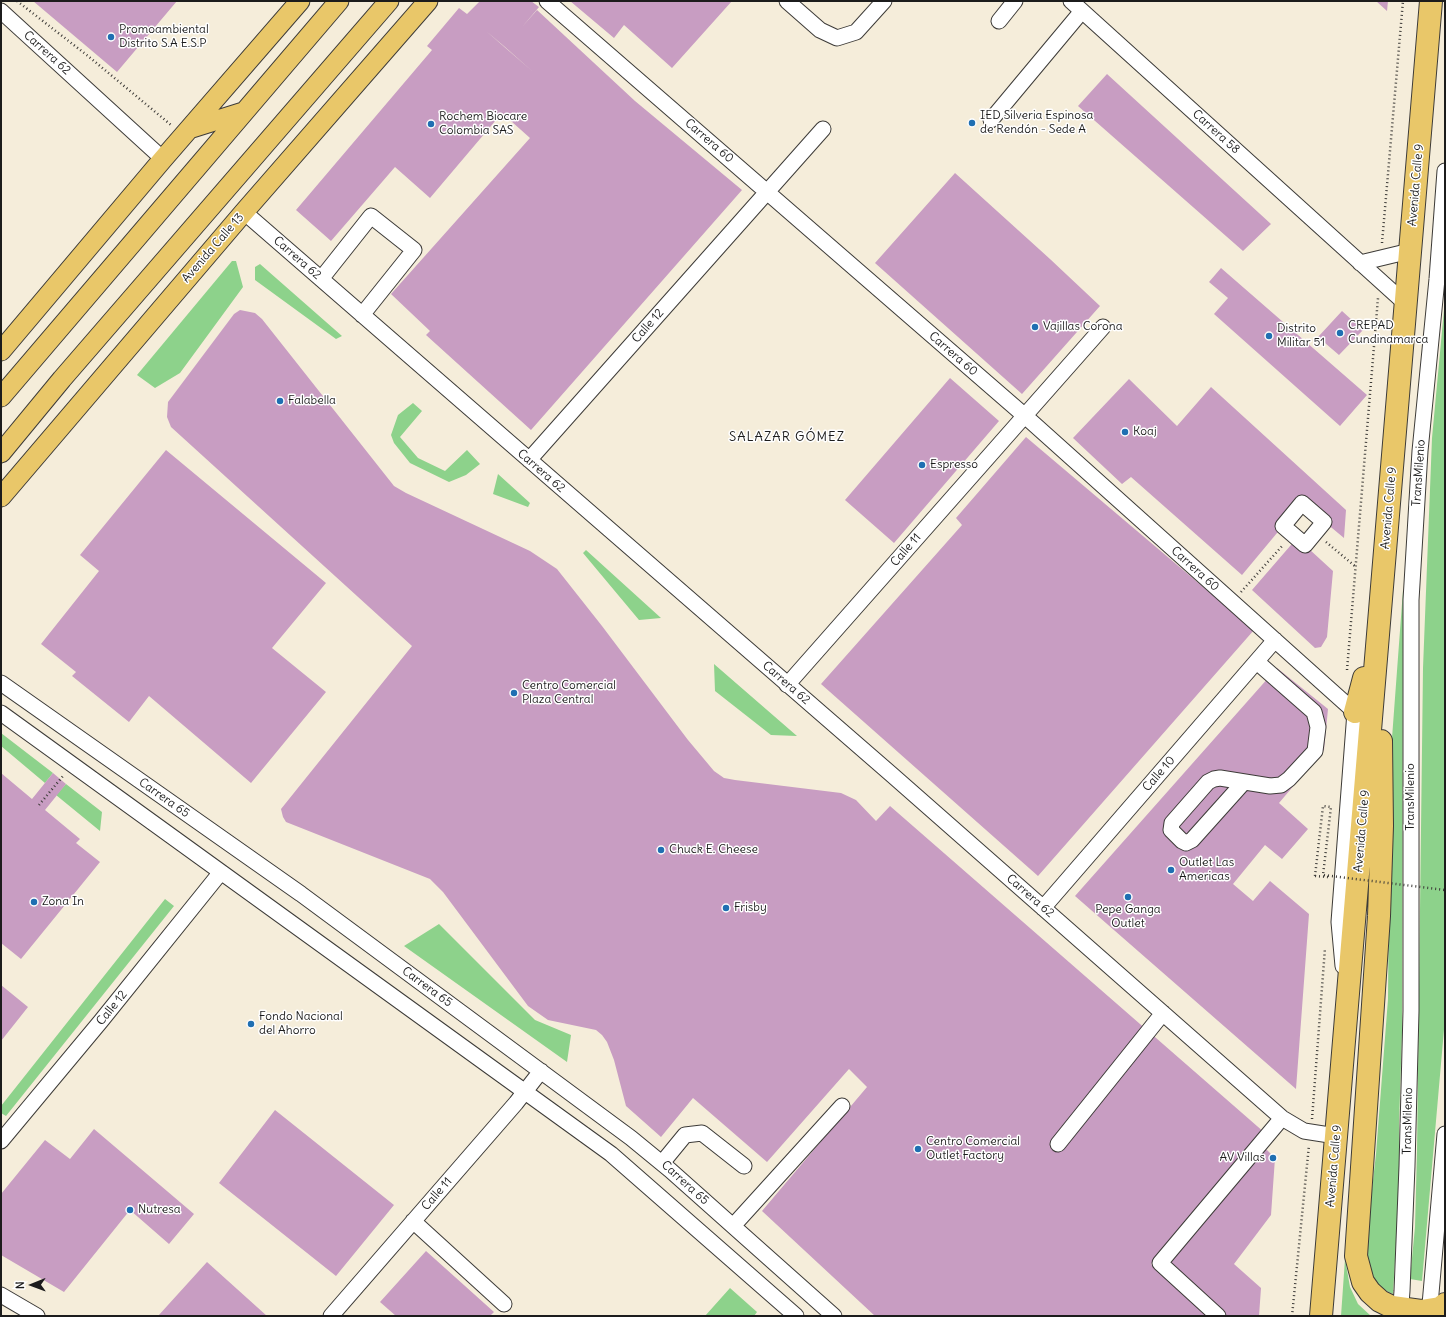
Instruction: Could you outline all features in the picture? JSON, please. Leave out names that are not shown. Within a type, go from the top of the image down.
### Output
[{"type":"highway","name":"Avenida Calle 9","points":[[1321,1316],[1431,1]]},
{"type":"highway","points":[[1379,621],[1382,826],[1379,916],[1356,1256],[1363,1282],[1370,1292],[1380,1301],[1400,1312],[1435,1310]]},
{"type":"highway","points":[[1355,712],[1379,621]]},
{"type":"main road","points":[[1,351],[163,159],[181,128],[300,1]]},
{"type":"main road","points":[[1,397],[339,1]]},
{"type":"main road","points":[[1,453],[62,379],[389,1]]},
{"type":"main road","name":"Avenida Calle 13","points":[[1,497],[428,1]]},
{"type":"main road","points":[[181,128],[243,112]]},
{"type":"main road","points":[[250,206],[268,142]]},
{"type":"street","name":"Carrera 60","points":[[547,1],[1024,416],[1355,712]]},
{"type":"street","points":[[787,1],[820,30],[837,38],[856,32],[884,1]]},
{"type":"street","points":[[999,21],[1016,1]]},
{"type":"street","points":[[990,120],[1077,6]]},
{"type":"street","name":"Carrera 58","points":[[1077,6],[1406,304]]},
{"type":"street","name":"Carrera 62","points":[[2,14],[163,159]]},
{"type":"street","name":"Calle 12","points":[[529,460],[823,129]]},
{"type":"street","name":"TransMilenio","points":[[1400,1312],[1408,1166],[1411,1011],[1412,600],[1420,451],[1441,274],[1445,171]]},
{"type":"street","name":"Carrera 62","points":[[250,206],[321,279],[1282,1118],[1304,1131],[1336,1136]]},
{"type":"street","points":[[321,279],[371,216],[414,250],[362,315]]},
{"type":"street","points":[[1360,263],[1410,251]]},
{"type":"street","name":"Calle 11","points":[[787,685],[1103,327]]},
{"type":"street","points":[[1302,504],[1324,522],[1314,533],[1305,545],[1283,526],[1302,504]]},
{"type":"street","name":"Calle 10","points":[[1043,908],[1275,640]]},
{"type":"street","points":[[1244,782],[1192,840],[1186,842],[1173,833],[1171,826],[1172,823],[1210,780],[1220,778],[1276,786],[1286,782],[1315,751],[1318,740],[1318,722],[1314,712],[1257,662]]},
{"type":"street","name":"Carrera 65","points":[[1,683],[301,894],[637,1142],[834,1316]]},
{"type":"street","name":"Avenida Calle 9","points":[[1346,1015],[1339,922],[1355,712]]},
{"type":"street","points":[[1,714],[632,1171],[796,1316]]},
{"type":"street","name":"Calle 12","points":[[1,1141],[102,1021],[221,872]]},
{"type":"street","points":[[1058,1144],[1146,1036],[1162,1013]]},
{"type":"street","name":"Calle 11","points":[[331,1316],[541,1072]]},
{"type":"street","points":[[733,1226],[842,1106]]},
{"type":"street","points":[[1218,1316],[1160,1263],[1282,1118]]},
{"type":"street","points":[[662,1163],[685,1135],[702,1133],[744,1166]]},
{"type":"street","points":[[1435,1310],[1445,1134]]},
{"type":"street","points":[[632,1171],[632,1158],[637,1142]]},
{"type":"street","points":[[414,1221],[504,1304]]},
{"type":"street","points":[[1,1295],[37,1316]]},
{"type":"path","points":[[17,1],[181,128]]},
{"type":"path","points":[[1382,244],[1403,1]]},
{"type":"path","points":[[1347,675],[1378,300]]},
{"type":"path","points":[[1314,533],[1357,567]]},
{"type":"path","points":[[1232,602],[1293,535]]},
{"type":"path","points":[[39,805],[67,771]]},
{"type":"path","points":[[1314,876],[1323,806],[1331,807],[1323,876],[1445,890]]},
{"type":"path","points":[[1292,1316],[1308,1163]]},
{"type":"green space","points":[[232,261],[236,261],[243,287],[180,373],[155,388],[137,375]]},
{"type":"green space","points":[[260,264],[342,336],[336,339],[255,280],[255,267]]},
{"type":"green space","points":[[1445,299],[1445,1018],[1422,1281],[1410,1279],[1415,1227],[1417,1151],[1423,668],[1432,438]]},
{"type":"green space","points":[[413,403],[422,411],[400,437],[418,458],[445,471],[467,450],[480,464],[466,475],[449,482],[410,463],[394,443],[391,435],[398,415]]},
{"type":"green space","points":[[498,474],[530,503],[528,507],[493,494]]},
{"type":"green space","points":[[586,550],[661,618],[639,620],[583,553]]},
{"type":"green space","points":[[1403,590],[1402,1033],[1399,1124],[1399,1192],[1393,1294],[1377,1286],[1371,1277],[1365,1251],[1376,1154],[1388,999],[1390,765]]},
{"type":"green space","points":[[714,664],[797,736],[771,735],[715,691]]},
{"type":"green space","points":[[1,733],[53,773],[45,783],[1,746]]},
{"type":"green space","points":[[66,784],[102,812],[100,831],[56,795]]},
{"type":"green space","points":[[165,899],[174,906],[6,1116],[1,1113],[1,1106]]},
{"type":"green space","points":[[439,924],[535,1020],[571,1035],[567,1062],[404,946]]},
{"type":"green space","points":[[1345,1259],[1350,1287],[1358,1304],[1371,1316],[1341,1316]]},
{"type":"green space","points":[[730,1288],[757,1312],[754,1316],[705,1316]]},
{"type":"building","name":"Promoambiental Distrito S.A E.S.P","points":[[33,1],[177,1],[117,72]]},
{"type":"building","points":[[480,1],[531,1],[539,7],[522,27],[537,10],[635,101],[742,190],[531,430],[426,335],[430,331],[391,294],[530,138],[502,113],[430,198],[395,167],[331,241],[296,210],[432,50],[427,46],[459,8],[467,14]],"holes":[[[486,31],[505,47],[532,71]]]},
{"type":"building","points":[[570,1],[732,1],[672,68],[624,25],[614,38]]},
{"type":"building","points":[[1376,1],[1388,1],[1387,11]]},
{"type":"building","points":[[1107,74],[1271,224],[1243,251],[1078,106]]},
{"type":"building","points":[[955,173],[1100,306],[1022,394],[875,263]]},
{"type":"building","name":"Distrito Militar 51","points":[[1221,268],[1367,395],[1340,426],[1214,314],[1228,298],[1209,282]]},
{"type":"building","points":[[240,310],[255,313],[262,319],[394,486],[530,551],[557,569],[688,740],[714,771],[724,778],[735,780],[841,793],[856,800],[876,821],[890,806],[1265,1133],[1151,1264],[1211,1316],[875,1316],[762,1211],[867,1087],[849,1069],[767,1162],[693,1098],[661,1137],[626,1106],[614,1060],[607,1042],[602,1035],[596,1030],[548,1020],[528,1006],[443,892],[430,879],[286,822],[281,809],[412,646],[171,427],[167,417],[168,402],[234,314]]},
{"type":"building","name":"CREPAD Cundinamarca","points":[[1342,311],[1363,330],[1339,355],[1318,337]]},
{"type":"building","points":[[950,378],[999,421],[894,543],[845,500]]},
{"type":"building","points":[[1129,379],[1177,426],[1211,387],[1346,510],[1344,538],[1302,503],[1242,575],[1131,477],[1122,484],[1073,438]]},
{"type":"building","points":[[1026,437],[1254,630],[1038,876],[821,684],[962,525],[956,518]]},
{"type":"building","points":[[166,450],[326,583],[272,648],[326,692],[251,783],[149,696],[129,722],[72,676],[76,672],[41,644],[99,571],[80,555]]},
{"type":"building","points":[[1297,538],[1333,571],[1327,637],[1321,647],[1315,648],[1252,590]]},
{"type":"building","name":"Outlet Las Americas","points":[[1277,668],[1328,709],[1324,750],[1279,803],[1308,829],[1282,859],[1265,845],[1233,884],[1253,901],[1270,881],[1309,914],[1296,1089],[1075,896]]},
{"type":"building","name":"Zona In","points":[[1,773],[32,799],[53,773],[66,784],[45,810],[80,839],[76,843],[100,862],[21,959],[1,943]]},
{"type":"building","points":[[1,985],[28,1007],[1,1041]]},
{"type":"building","points":[[275,1110],[394,1205],[336,1276],[219,1183]]},
{"type":"building","points":[[94,1129],[194,1214],[169,1244],[130,1210],[64,1292],[1,1255],[1,1194],[45,1140],[70,1159]]},
{"type":"building","points":[[1263,1146],[1275,1158],[1271,1215],[1234,1264],[1261,1288],[1259,1316],[1225,1316],[1168,1262]]},
{"type":"building","points":[[426,1251],[494,1312],[490,1316],[396,1316],[380,1302]]},
{"type":"building","points":[[207,1262],[267,1316],[158,1316]]},
{"type":"place","name":"Promoambiental Distrito S.A E.S.P","points":[[111,37]]},
{"type":"place","name":"IED Silveria Espinosa de Rendón - Sede A","points":[[972,123]]},
{"type":"place","name":"Rochem Biocare Colombia SAS","points":[[431,124]]},
{"type":"place","name":"Vajillas Corona","points":[[1035,327]]},
{"type":"place","name":"CREPAD Cundinamarca","points":[[1340,333]]},
{"type":"place","name":"Distrito Militar 51","points":[[1269,336]]},
{"type":"place","name":"Falabella","points":[[280,401]]},
{"type":"place","name":"Koaj","points":[[1125,432]]},
{"type":"place","name":"Espresso","points":[[922,465]]},
{"type":"place","name":"Centro Comercial Plaza Central","points":[[514,693]]},
{"type":"place","name":"Chuck E. Cheese","points":[[661,850]]},
{"type":"place","name":"Outlet Las Americas","points":[[1171,870]]},
{"type":"place","name":"Pepe Ganga Outlet","points":[[1128,897]]},
{"type":"place","name":"Zona In","points":[[34,902]]},
{"type":"place","name":"Frisby","points":[[726,908]]},
{"type":"place","name":"Fondo Nacional del Ahorro","points":[[251,1024]]},
{"type":"place","name":"Centro Comercial Outlet Factory","points":[[918,1149]]},
{"type":"place","name":"AV Villas","points":[[1273,1158]]},
{"type":"place","name":"Nutresa","points":[[130,1210]]},
{"type":"district","name":"SALAZAR GÓMEZ","points":[[787,437]]}]
